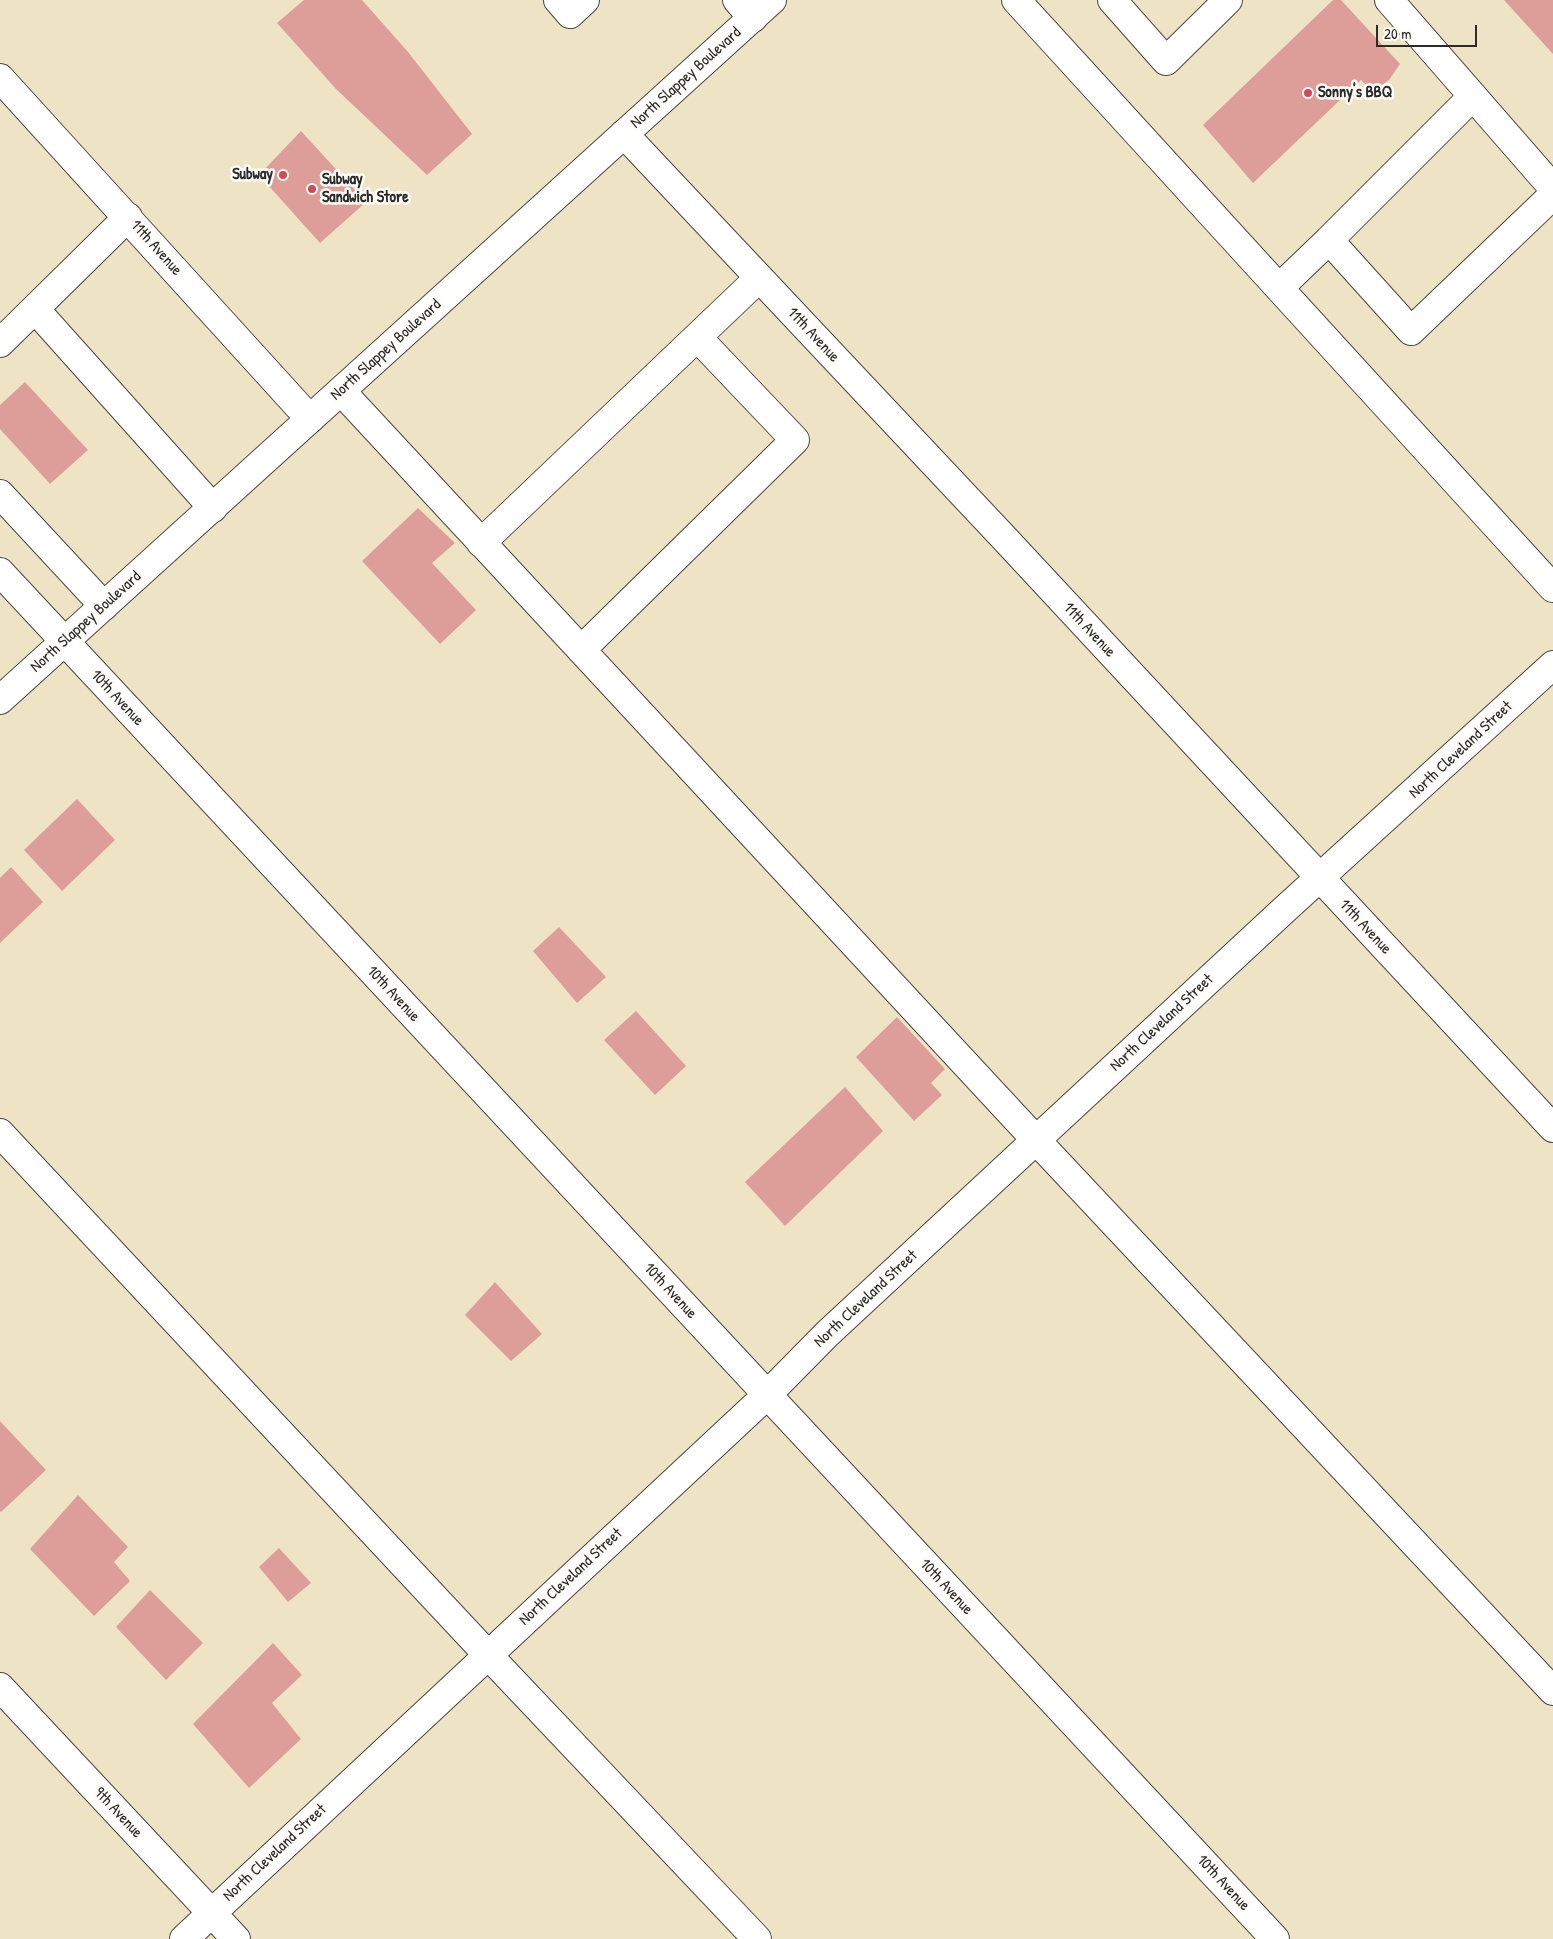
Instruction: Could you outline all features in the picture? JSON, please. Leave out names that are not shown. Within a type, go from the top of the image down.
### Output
[{"type":"street","points":[[558,0],[570,14],[585,0]]},
{"type":"street","points":[[1016,0],[1553,588]]},
{"type":"street","points":[[1112,0],[1166,61],[1228,0]]},
{"type":"street","points":[[1389,0],[1553,188]]},
{"type":"street","name":"North Slappey Boulevard","points":[[2,693],[64,642],[624,134],[754,6]]},
{"type":"street","name":"11th Avenue","points":[[0,78],[310,419]]},
{"type":"street","points":[[1280,288],[1473,96]]},
{"type":"street","name":"11th Avenue","points":[[624,134],[1006,540],[1553,1128]]},
{"type":"street","points":[[1329,240],[1411,331],[1553,195]]},
{"type":"street","points":[[0,343],[128,218]]},
{"type":"street","points":[[481,543],[759,278]]},
{"type":"street","points":[[35,309],[212,508]]},
{"type":"street","points":[[580,650],[795,440],[697,337]]},
{"type":"street","points":[[341,391],[1036,1140],[1553,1692]]},
{"type":"street","points":[[0,494],[104,606]]},
{"type":"street","name":"10th Avenue","points":[[0,572],[1275,1939]]},
{"type":"street","name":"North Cleveland Street","points":[[184,1939],[767,1395],[827,1334],[1284,910],[1553,665]]},
{"type":"street","points":[[0,1133],[488,1655],[757,1939]]},
{"type":"street","name":"9th Avenue","points":[[0,1687],[236,1939]]},
{"type":"building","points":[[304,0],[362,0],[408,52],[472,134],[427,175],[336,89],[277,23]]},
{"type":"building","points":[[1333,0],[1341,0],[1400,64],[1389,80],[1373,92],[1361,80],[1253,183],[1203,125]]},
{"type":"building","points":[[1504,0],[1553,0],[1553,54]]},
{"type":"building","name":"Subway Sandwich Store","points":[[301,131],[366,202],[320,243],[259,175]]},
{"type":"building","points":[[25,382],[88,450],[50,484],[0,429],[0,405]]},
{"type":"building","points":[[418,508],[455,543],[432,563],[476,610],[440,644],[362,561]]},
{"type":"building","points":[[77,799],[115,840],[62,891],[24,850]]},
{"type":"building","points":[[11,867],[43,902],[0,943],[0,878]]},
{"type":"building","points":[[559,927],[606,977],[577,1003],[533,951]]},
{"type":"building","points":[[636,1011],[686,1066],[655,1095],[604,1040]]},
{"type":"building","points":[[897,1017],[945,1069],[931,1083],[942,1095],[914,1121],[856,1057]]},
{"type":"building","points":[[845,1087],[883,1131],[785,1226],[745,1182]]},
{"type":"building","points":[[495,1282],[542,1334],[511,1361],[465,1315]]},
{"type":"building","points":[[0,1421],[46,1470],[1,1512],[0,1511]]},
{"type":"building","points":[[78,1495],[128,1547],[114,1562],[130,1581],[94,1616],[30,1549]]},
{"type":"building","points":[[279,1548],[311,1583],[288,1602],[259,1567]]},
{"type":"building","points":[[150,1590],[203,1643],[166,1680],[116,1627]]},
{"type":"building","points":[[273,1643],[302,1675],[272,1703],[301,1739],[249,1788],[193,1724]]},
{"type":"place","name":"Sonny's BBQ","points":[[1308,93]]},
{"type":"place","name":"Subway","points":[[283,175]]},
{"type":"place","name":"Subway Sandwich Store","points":[[312,189]]}]
